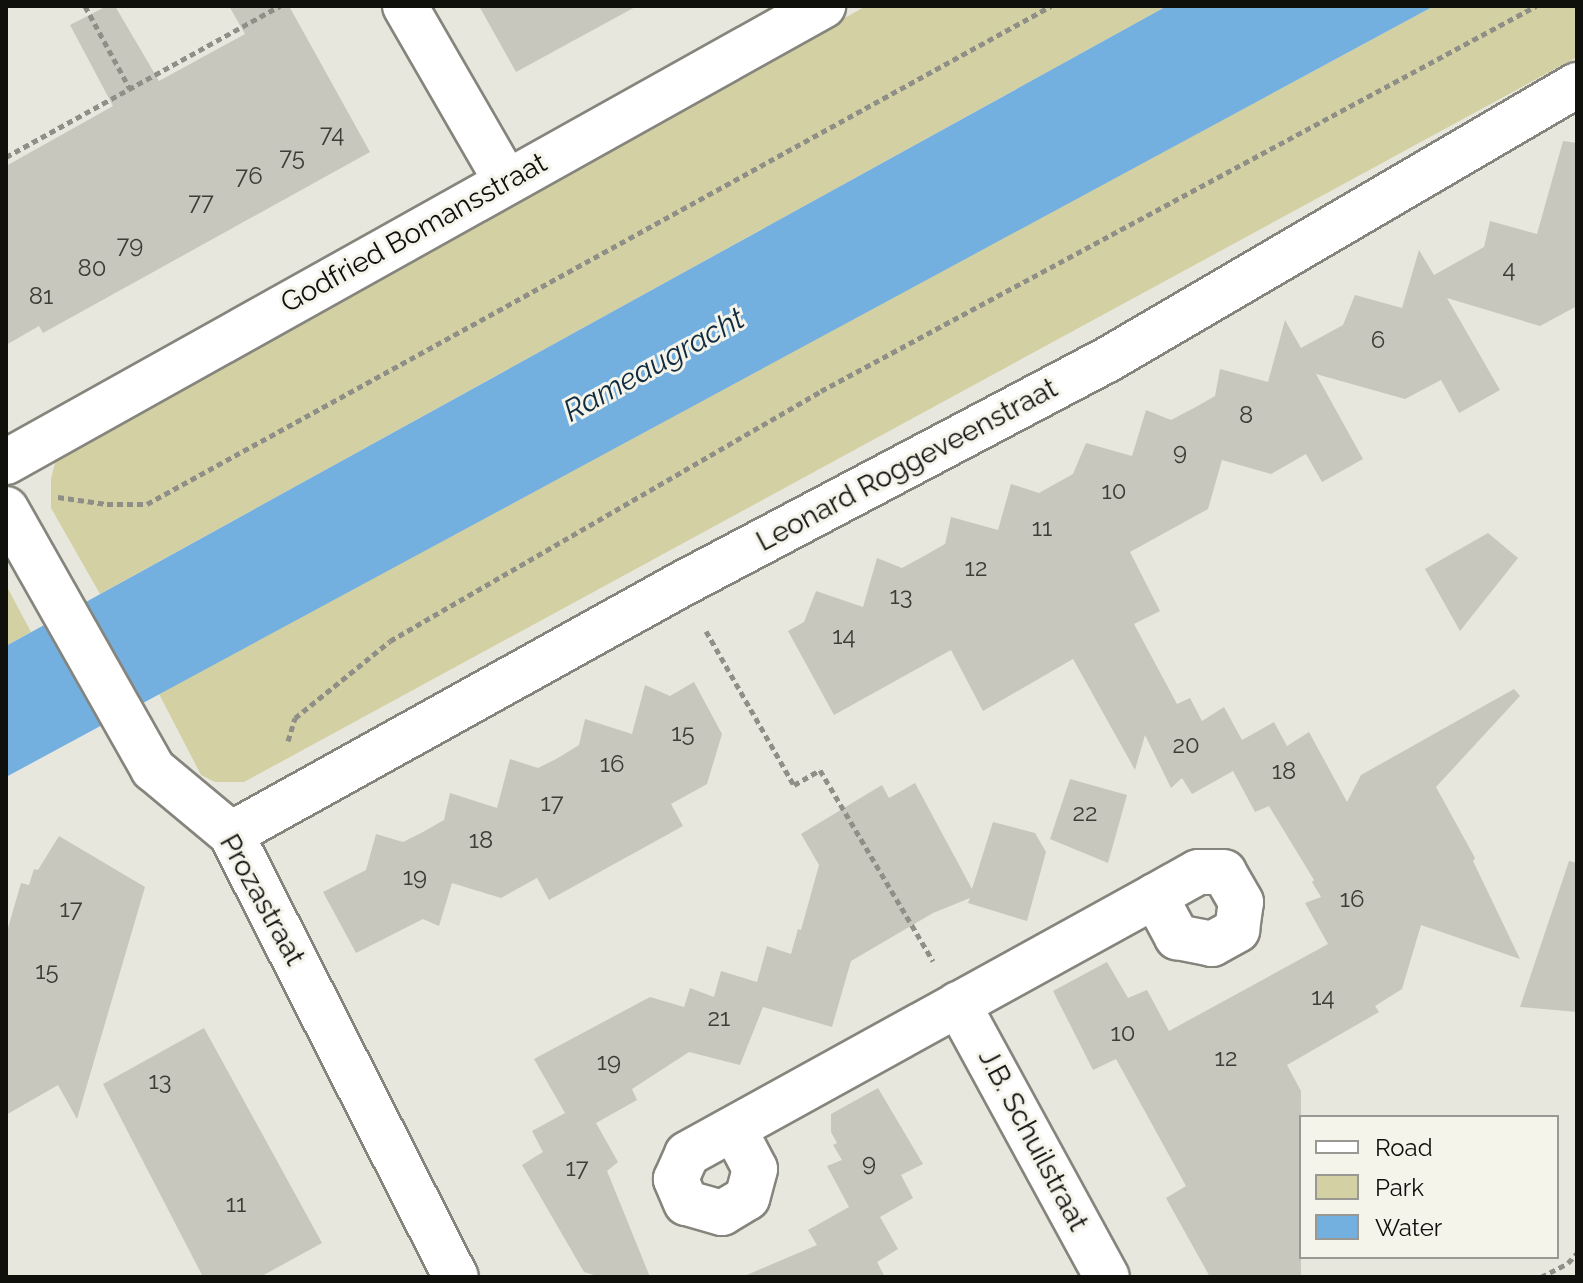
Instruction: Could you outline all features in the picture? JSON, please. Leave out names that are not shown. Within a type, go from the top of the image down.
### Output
[{"type":"street","points":[[405,6],[506,181]]},
{"type":"street","name":"Godfried Bomansstraat","points":[[6,462],[823,6]]},
{"type":"street","name":"Leonard Roggeveenstraat","points":[[249,824],[680,585],[1107,360],[1577,85]]},
{"type":"street","name":"Prozastraat","points":[[6,509],[153,769],[249,824],[454,1276]]},
{"type":"street","points":[[734,1129],[1155,896]]},
{"type":"street","name":"J.B. Schuilstraat","points":[[958,1004],[1107,1277]]},
{"type":"path","points":[[85,6],[130,89]]},
{"type":"path","points":[[6,157],[280,6]]},
{"type":"path","points":[[49,496],[107,504],[147,504],[1051,6]]},
{"type":"path","points":[[249,824],[295,718],[390,641],[821,391],[1536,6]]},
{"type":"path","points":[[680,585],[794,785],[820,770],[958,1004]]},
{"type":"path","points":[[1541,1277],[1568,1263],[1577,1253]]},
{"type":"green space","points":[[866,6],[1167,6],[100,594],[51,508],[51,479],[56,459]]},
{"type":"green space","points":[[1434,6],[1577,6],[1577,57],[244,782],[215,782],[201,775],[158,692]]},
{"type":"green space","points":[[6,585],[31,632],[6,646]]},
{"type":"water","name":"Rameaugracht","points":[[1167,6],[1434,6],[6,777],[6,646]]},
{"type":"building","points":[[107,6],[115,6],[159,81],[245,34],[229,6],[289,6],[370,152],[43,333],[39,326],[6,345],[6,166],[113,106],[70,25]]},
{"type":"building","points":[[479,6],[637,6],[516,72]]},
{"type":"building","points":[[1563,141],[1577,143],[1577,306],[1540,326],[1447,298],[1500,390],[1459,413],[1441,380],[1405,399],[1316,374],[1363,459],[1322,482],[1306,454],[1271,474],[1222,460],[1208,509],[1130,552],[1160,611],[1134,624],[1177,704],[1190,698],[1202,721],[1224,707],[1242,740],[1274,722],[1287,746],[1309,732],[1347,802],[1361,775],[1514,689],[1520,696],[1436,787],[1475,858],[1473,861],[1520,959],[1421,925],[1402,989],[1375,1006],[1379,1012],[1287,1065],[1301,1091],[1301,1277],[1210,1277],[1166,1198],[1186,1186],[1116,1059],[1093,1070],[1053,991],[1107,962],[1128,998],[1147,990],[1169,1031],[1328,944],[1305,903],[1321,897],[1312,882],[1314,880],[1269,806],[1255,812],[1233,771],[1192,794],[1182,778],[1171,788],[1145,735],[1135,770],[1073,659],[983,711],[951,650],[834,715],[788,631],[804,622],[816,591],[863,607],[877,558],[902,568],[924,556],[945,544],[951,517],[998,530],[1011,484],[1039,493],[1073,474],[1086,443],[1132,456],[1146,410],[1171,420],[1194,408],[1215,396],[1220,369],[1268,382],[1285,320],[1301,348],[1343,325],[1355,295],[1402,308],[1419,250],[1434,275],[1484,247],[1490,221],[1537,234]]},
{"type":"building","points":[[1488,533],[1518,558],[1460,631],[1425,569]]},
{"type":"building","points":[[694,682],[722,734],[707,784],[671,804],[683,826],[549,900],[537,878],[501,898],[452,883],[439,926],[423,919],[356,953],[323,892],[366,870],[376,834],[403,842],[423,832],[444,820],[450,793],[497,808],[510,759],[538,768],[558,758],[579,745],[585,719],[632,734],[645,685],[670,696]]},
{"type":"building","points":[[1070,779],[1127,795],[1108,863],[1050,839]]},
{"type":"building","points":[[915,783],[972,889],[993,822],[1035,833],[1046,852],[1027,921],[968,903],[970,898],[933,913],[851,961],[832,1027],[763,1007],[740,1065],[689,1052],[632,1089],[637,1100],[596,1123],[618,1162],[607,1171],[650,1277],[601,1277],[584,1272],[522,1165],[543,1152],[532,1131],[565,1113],[534,1059],[650,997],[684,1007],[690,988],[714,997],[721,971],[757,982],[767,946],[791,954],[798,929],[801,930],[819,865],[801,834],[882,785],[889,798]]},
{"type":"building","points":[[59,836],[145,887],[77,1119],[58,1085],[6,1115],[6,935],[21,883],[29,885],[34,869],[38,870]]},
{"type":"building","points":[[1569,861],[1577,863],[1577,1012],[1520,1007]]},
{"type":"building","points":[[204,1028],[322,1243],[260,1277],[203,1277],[103,1084]]},
{"type":"building","points":[[878,1088],[923,1164],[901,1175],[913,1198],[880,1217],[898,1249],[877,1262],[885,1277],[742,1277],[817,1245],[808,1230],[849,1207],[827,1166],[842,1160],[833,1145],[837,1143],[831,1132],[831,1114]]}]
